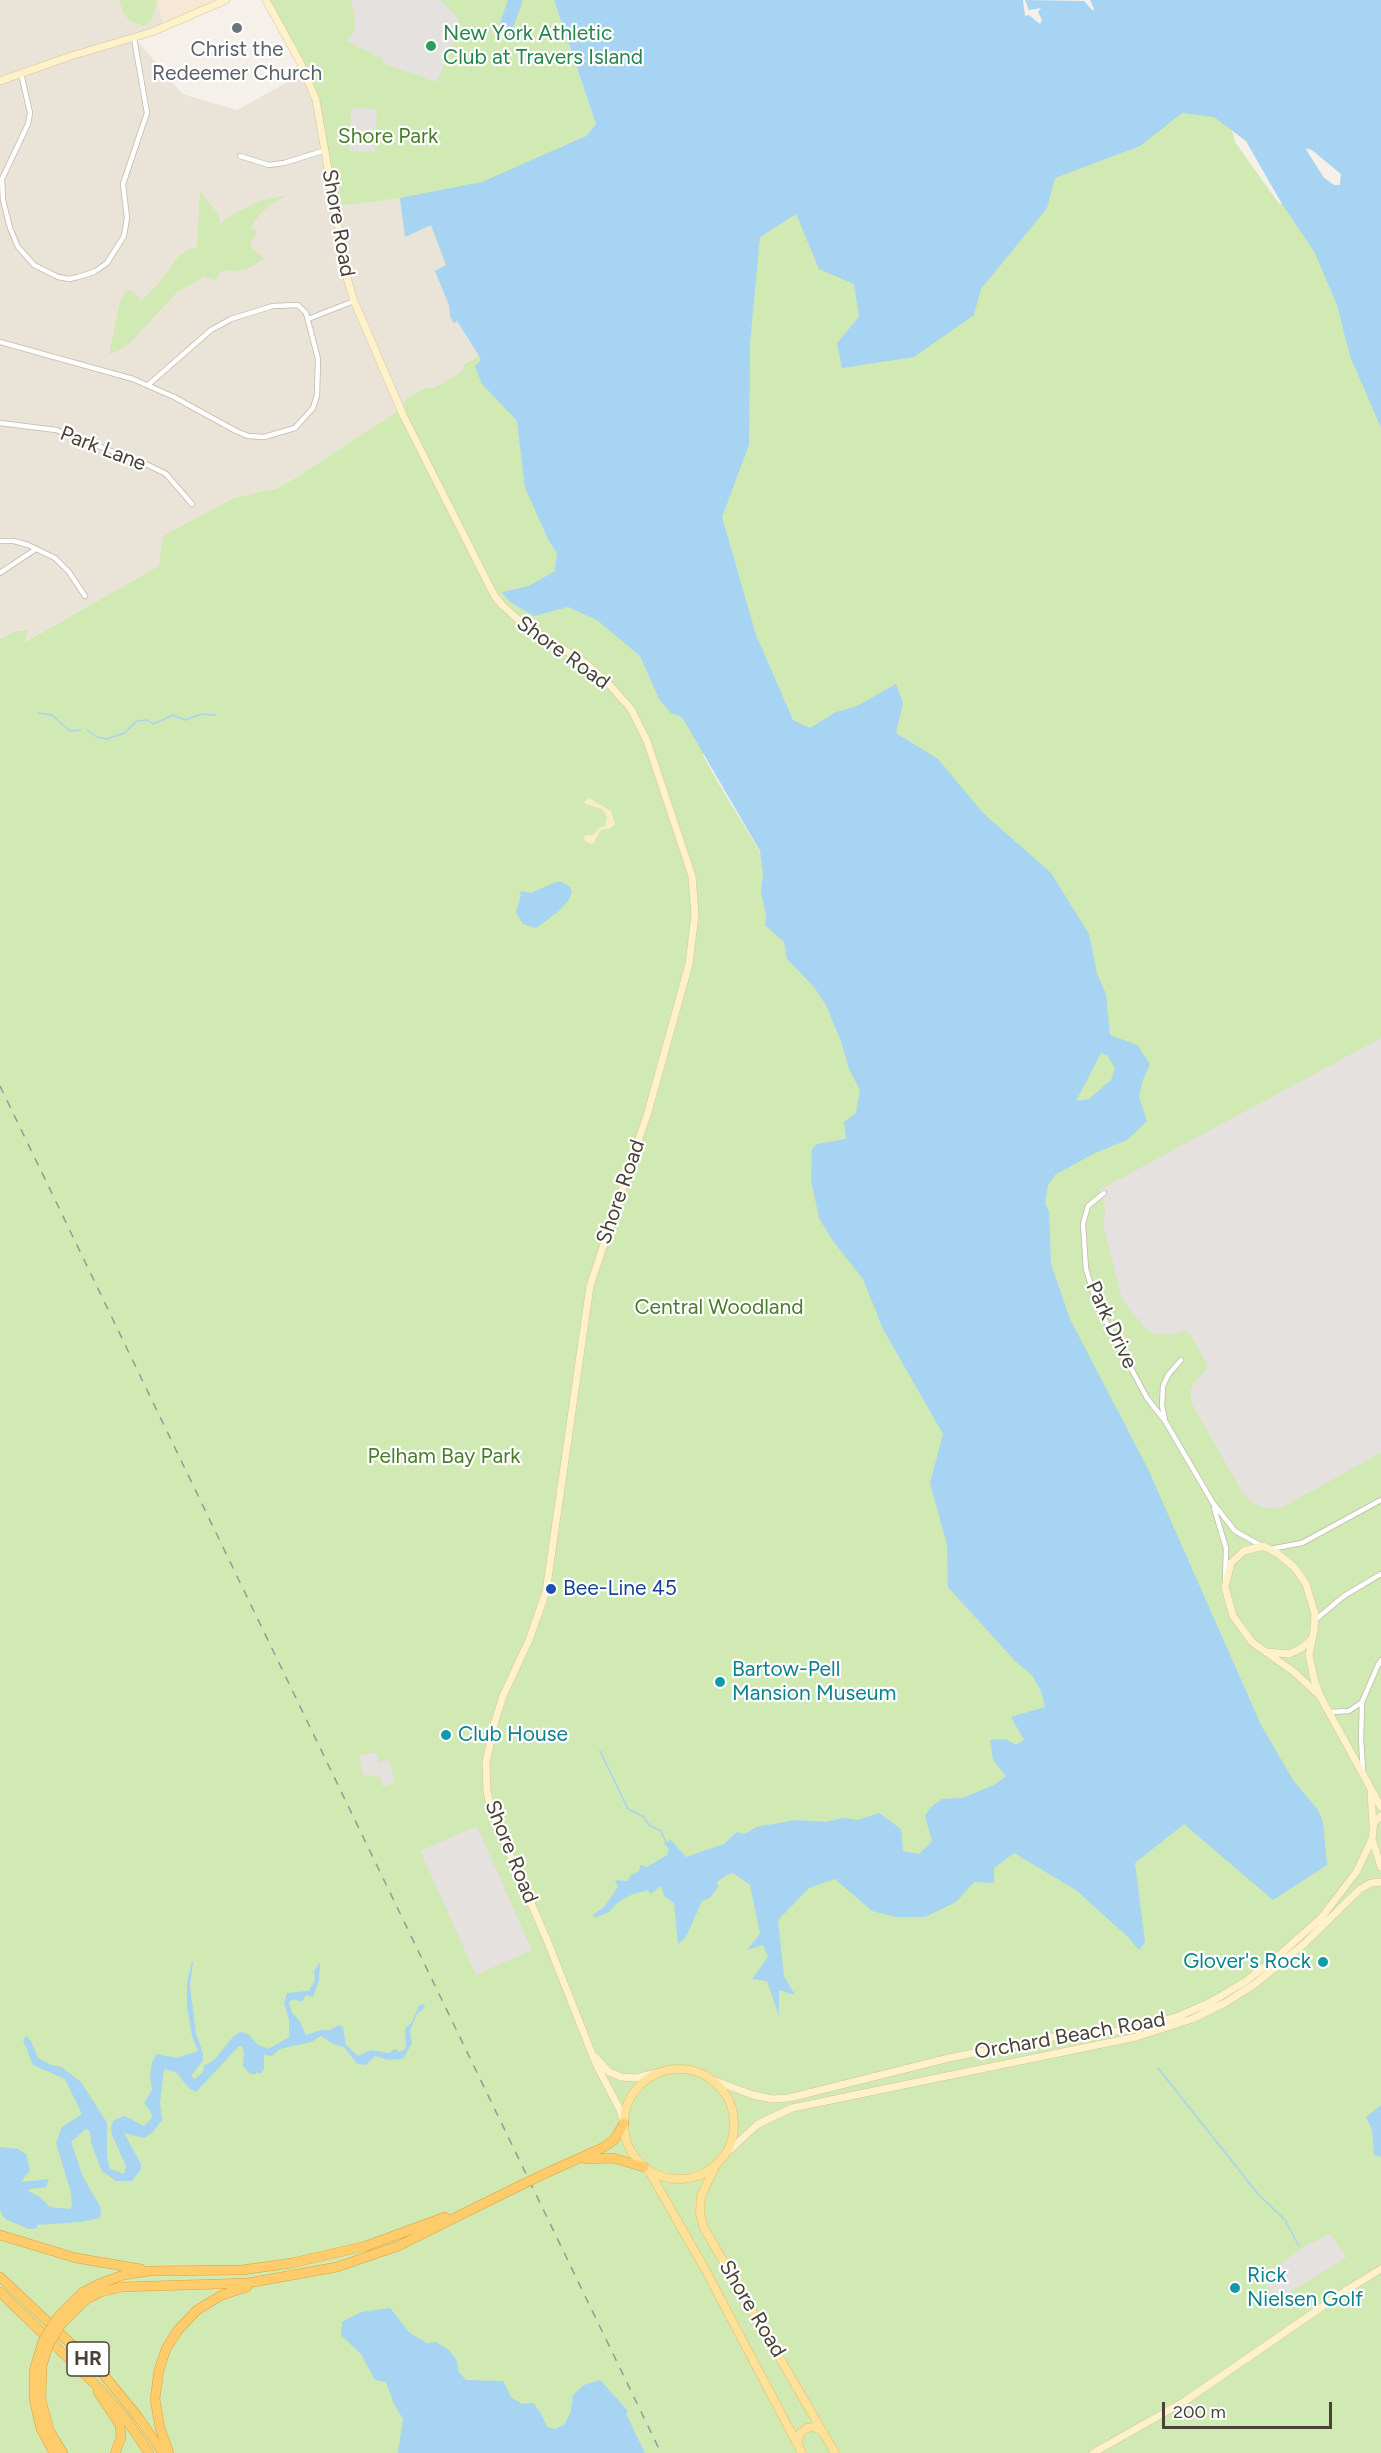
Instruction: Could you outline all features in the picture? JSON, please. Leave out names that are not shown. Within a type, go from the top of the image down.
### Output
[{"type":"highway","points":[[169,2453],[160,2428],[155,2396],[160,2365],[169,2344],[190,2317],[208,2303],[235,2290],[272,2280],[326,2270],[375,2255],[425,2234],[472,2208],[610,2144],[624,2123]]},
{"type":"highway","points":[[575,2161],[598,2157],[613,2158],[646,2169]]},
{"type":"highway","points":[[54,2453],[41,2429],[34,2399],[34,2371],[59,2320],[77,2297],[99,2284],[123,2275],[150,2271],[227,2271],[262,2268],[314,2259],[381,2241],[472,2208]]},
{"type":"highway","points":[[0,2235],[76,2258],[150,2271]]},
{"type":"highway","name":"HR","points":[[0,2277],[109,2381],[163,2453]]},
{"type":"highway","points":[[59,2320],[101,2292],[122,2287],[216,2285],[272,2280]]},
{"type":"highway","name":"HR","points":[[0,2292],[91,2379],[124,2417],[149,2453]]},
{"type":"highway","points":[[46,2344],[41,2376],[42,2406],[50,2432],[63,2453]]},
{"type":"highway","points":[[91,2379],[103,2402],[120,2425],[121,2438],[115,2453]]},
{"type":"main road","points":[[0,81],[134,38],[226,0]]},
{"type":"main road","name":"Shore Road","points":[[266,0],[309,81],[319,111],[344,264],[354,301],[403,415],[494,595],[513,616],[596,672],[621,696],[639,722],[686,857],[695,893],[694,939],[689,964],[645,1122],[590,1286],[551,1568],[545,1596],[529,1640],[504,1696],[487,1752],[487,1792],[492,1815],[624,2123]]},
{"type":"main road","points":[[1225,1587],[1231,1563],[1236,1556],[1248,1549],[1266,1547]]},
{"type":"main road","name":"Park Drive","points":[[1266,1547],[1286,1559],[1302,1578],[1313,1602],[1315,1620],[1311,1640],[1310,1666],[1320,1696],[1381,1807]]},
{"type":"main road","name":"Park Drive","points":[[1225,1587],[1233,1616],[1246,1636],[1294,1672],[1320,1696]]},
{"type":"main road","points":[[1263,1650],[1289,1654],[1311,1640]]},
{"type":"main road","name":"Orchard Beach Road","points":[[710,2079],[760,2097],[789,2098],[971,2053],[1063,2035],[1132,2030],[1173,2019],[1202,2007],[1238,1986],[1298,1940],[1345,1890],[1361,1865],[1372,1839],[1371,1789]]},
{"type":"main road","points":[[1373,1825],[1381,1816]]},
{"type":"main road","points":[[1372,1839],[1381,1867]]},
{"type":"main road","name":"Orchard Beach Road","points":[[721,2159],[758,2124],[792,2108],[1129,2038],[1192,2019],[1255,1984],[1304,1944],[1360,1889],[1371,1882],[1381,1882]]},
{"type":"main road","name":"Shore Road","points":[[593,2054],[606,2069],[616,2076],[636,2078],[661,2072]]},
{"type":"main road","points":[[677,2069],[690,2070],[710,2079],[727,2099],[733,2118],[732,2139],[721,2159],[703,2173],[684,2179],[664,2177],[646,2169],[628,2147],[624,2123],[626,2108],[636,2090],[647,2079],[661,2072],[677,2069]]},
{"type":"main road","name":"Shore Road","points":[[721,2159],[702,2192],[700,2214],[704,2228],[835,2453]]},
{"type":"main road","name":"Shore Road","points":[[646,2169],[716,2289],[801,2450]]},
{"type":"main road","points":[[1093,2453],[1185,2400],[1381,2269]]},
{"type":"main road","points":[[801,2450],[799,2436],[804,2430],[815,2427],[824,2433]]},
{"type":"street","points":[[21,73],[30,113],[28,124],[2,179],[1,187],[6,212],[15,242],[29,261],[39,269],[57,277],[78,278],[102,268],[112,258],[120,245],[126,226],[123,184],[147,113],[134,38]]},
{"type":"street","points":[[240,156],[269,165],[284,163],[326,150]]},
{"type":"street","points":[[308,319],[354,301]]},
{"type":"street","points":[[0,342],[109,371],[148,385],[242,433],[264,437],[281,434],[295,428],[306,418],[318,395],[318,359],[304,310],[294,305],[258,309],[231,319],[211,330],[148,385]]},
{"type":"street","name":"Park Lane","points":[[0,423],[56,430],[148,465],[166,474],[192,504]]},
{"type":"street","points":[[0,541],[14,541],[55,558],[69,572],[85,596]]},
{"type":"street","points":[[0,573],[36,549]]},
{"type":"street","name":"Park Drive","points":[[1104,1193],[1090,1203],[1083,1219],[1083,1249],[1089,1282],[1103,1317],[1147,1398],[1165,1421],[1213,1503],[1235,1531],[1266,1547]]},
{"type":"street","name":"Park Drive","points":[[1165,1421],[1162,1406],[1163,1386],[1168,1375],[1181,1360]]},
{"type":"street","points":[[1266,1547],[1302,1543],[1381,1500]]},
{"type":"street","name":"Park Drive","points":[[1213,1503],[1226,1548],[1225,1587]]},
{"type":"street","points":[[1315,1620],[1344,1596],[1381,1574]]},
{"type":"street","points":[[1363,1774],[1362,1702],[1380,1663]]},
{"type":"street","points":[[1329,1712],[1349,1711],[1362,1702]]},
{"type":"shaded area","points":[[0,0],[157,0],[165,28],[136,39],[182,94],[237,110],[306,72],[400,198],[431,225],[446,265],[443,289],[449,305],[450,317],[457,321],[479,356],[465,362],[462,371],[434,388],[425,388],[405,401],[404,407],[291,481],[277,488],[234,498],[164,536],[160,566],[24,642],[27,630],[15,631],[0,639]]},
{"type":"shaded area","points":[[157,0],[228,0],[165,28]]},
{"type":"shaded area","points":[[351,0],[440,0],[456,16],[460,26],[437,82],[382,63],[383,59],[347,41],[356,28],[353,27],[355,18]]},
{"type":"shaded area","points":[[351,108],[377,109],[375,152],[349,151]]},
{"type":"shaded area","points":[[1381,1038],[1381,1453],[1283,1507],[1272,1509],[1262,1507],[1251,1502],[1242,1492],[1192,1404],[1190,1392],[1193,1384],[1207,1368],[1207,1364],[1190,1334],[1184,1330],[1176,1334],[1154,1334],[1145,1328],[1122,1299],[1104,1228],[1105,1207],[1099,1190]]},
{"type":"shaded area","points":[[376,1752],[379,1762],[389,1760],[395,1782],[383,1787],[380,1777],[363,1775],[359,1756]]},
{"type":"shaded area","points":[[477,1826],[532,1950],[476,1975],[420,1851]]},
{"type":"shaded area","points":[[1330,2234],[1347,2257],[1277,2300],[1262,2277],[1305,2246]]},
{"type":"green space","points":[[119,0],[157,0],[153,17],[145,26],[130,21],[123,12]]},
{"type":"green space","name":"Pelham Bay Park","points":[[267,0],[554,0],[596,124],[586,136],[532,161],[593,592],[694,708],[704,757],[720,786],[1134,1468],[818,766],[785,705],[766,659],[723,576],[702,268],[1023,62],[1157,87],[1295,131],[1346,172],[1329,259],[1381,420],[1381,2453],[0,2453],[0,639],[15,631],[28,630],[25,642],[159,566],[163,536],[234,498],[277,488],[291,481],[404,407],[405,401],[411,396],[425,388],[434,388],[462,371],[465,363],[479,356],[457,321],[454,323],[450,317],[449,305],[435,271],[446,265],[431,225],[405,237],[400,198],[337,206],[316,100]],"holes":[[[1232,130],[1246,141],[1282,203],[1280,205],[1235,142]],[[1305,148],[1312,150],[1341,174],[1340,185],[1334,185],[1324,178]]]},
{"type":"green space","points":[[200,191],[219,216],[220,224],[230,216],[260,201],[287,195],[271,204],[250,228],[257,230],[250,246],[264,258],[252,267],[220,272],[216,280],[204,277],[177,292],[131,342],[109,354],[120,302],[125,292],[131,290],[139,297],[140,302],[158,284],[179,256],[197,247]]},
{"type":"sand","points":[[589,798],[611,811],[615,824],[611,828],[601,830],[593,844],[586,842],[585,835],[593,835],[600,827],[605,826],[607,817],[602,809],[584,802]]},
{"type":"water","points":[[508,0],[523,0],[510,36],[497,31]]},
{"type":"water","points":[[554,0],[1023,0],[1025,16],[1029,15],[1040,24],[1042,20],[1038,12],[1041,8],[1029,10],[1025,0],[1084,1],[1093,11],[1090,0],[1381,0],[1381,428],[1350,356],[1337,305],[1314,251],[1282,204],[1246,141],[1214,117],[1182,113],[1140,146],[1055,178],[1047,208],[981,289],[974,315],[914,357],[842,368],[837,343],[859,317],[854,284],[819,269],[796,214],[760,237],[750,343],[749,445],[722,517],[756,635],[793,720],[810,728],[836,712],[857,706],[896,684],[903,703],[896,733],[938,759],[983,813],[1051,873],[1089,934],[1097,974],[1106,994],[1110,1035],[1137,1045],[1150,1064],[1142,1082],[1139,1097],[1147,1121],[1127,1140],[1095,1153],[1056,1174],[1048,1185],[1045,1204],[1049,1211],[1051,1264],[1070,1319],[1148,1469],[1261,1725],[1293,1780],[1318,1810],[1323,1822],[1327,1865],[1273,1900],[1184,1824],[1135,1863],[1145,1942],[1139,1950],[1128,1937],[1076,1890],[1014,1853],[994,1868],[994,1883],[974,1882],[956,1902],[925,1917],[896,1917],[872,1911],[835,1879],[809,1888],[778,1920],[784,1976],[795,1995],[779,1990],[779,2016],[767,1981],[752,1979],[768,1957],[763,1945],[747,1950],[760,1934],[750,1885],[733,1873],[717,1882],[718,1887],[710,1898],[702,1901],[686,1937],[678,1944],[674,1903],[664,1896],[661,1886],[650,1894],[648,1890],[633,1894],[618,1902],[609,1912],[595,1918],[593,1915],[604,1907],[618,1887],[615,1880],[627,1881],[631,1875],[638,1872],[641,1865],[647,1867],[667,1855],[669,1849],[664,1843],[671,1840],[686,1857],[724,1844],[737,1832],[745,1834],[756,1827],[796,1820],[825,1822],[844,1818],[858,1820],[879,1813],[901,1829],[903,1851],[919,1854],[932,1841],[925,1816],[930,1808],[942,1799],[962,1798],[994,1785],[1006,1776],[993,1760],[990,1740],[1006,1739],[1016,1745],[1024,1740],[1011,1717],[1045,1707],[1041,1691],[1032,1675],[1016,1662],[948,1587],[947,1545],[930,1483],[943,1434],[883,1329],[863,1279],[833,1241],[819,1218],[811,1180],[812,1149],[817,1144],[846,1139],[844,1122],[856,1113],[860,1090],[849,1069],[842,1044],[826,1005],[814,987],[787,959],[784,942],[765,925],[760,851],[682,717],[671,713],[659,699],[640,656],[597,620],[568,607],[534,616],[510,602],[502,592],[529,586],[555,571],[557,553],[549,541],[525,488],[517,421],[482,384],[475,366],[481,360],[457,321],[454,323],[450,317],[449,305],[435,271],[446,265],[431,225],[405,237],[400,198],[482,182],[586,136],[596,124]],"holes":[[[1305,148],[1312,150],[1341,174],[1340,185],[1334,185],[1324,178]],[[1101,1053],[1107,1055],[1115,1068],[1111,1080],[1089,1099],[1076,1101]]]},
{"type":"water","points":[[556,882],[562,882],[570,887],[572,892],[568,901],[559,911],[536,928],[523,924],[516,912],[521,895],[519,891],[531,893]]},
{"type":"water","points":[[192,1961],[190,1986],[196,2033],[203,2053],[203,2060],[192,2075],[195,2079],[203,2072],[204,2066],[214,2060],[240,2032],[248,2034],[258,2045],[268,2049],[289,2037],[289,2020],[284,2003],[287,1993],[309,1991],[315,1980],[314,1971],[320,1962],[319,1981],[313,1997],[306,1995],[302,2002],[293,1999],[289,2002],[292,2013],[299,2020],[306,2035],[321,2030],[330,2030],[339,2025],[343,2027],[346,2045],[358,2056],[371,2050],[389,2053],[395,2049],[400,2052],[406,2048],[405,2029],[412,2022],[419,2006],[423,2004],[425,2007],[417,2014],[410,2031],[412,2043],[403,2059],[388,2060],[375,2056],[366,2065],[357,2064],[344,2047],[333,2044],[321,2036],[311,2042],[280,2049],[272,2056],[264,2055],[264,2069],[260,2074],[256,2072],[256,2074],[250,2074],[243,2066],[244,2052],[242,2046],[239,2046],[196,2092],[189,2088],[176,2072],[164,2069],[160,2102],[162,2120],[152,2133],[144,2138],[124,2133],[141,2164],[141,2169],[132,2181],[116,2181],[102,2171],[91,2143],[90,2131],[86,2129],[71,2142],[83,2177],[101,2208],[100,2218],[37,2225],[37,2228],[29,2229],[7,2220],[0,2209],[0,2147],[18,2149],[26,2154],[30,2170],[21,2182],[49,2179],[46,2187],[28,2191],[40,2197],[50,2207],[70,2209],[72,2206],[71,2193],[56,2143],[62,2127],[82,2114],[65,2079],[33,2065],[23,2040],[26,2036],[31,2041],[38,2058],[61,2067],[81,2082],[107,2123],[107,2158],[110,2169],[124,2174],[126,2166],[112,2135],[111,2127],[114,2120],[125,2116],[144,2126],[152,2118],[151,2112],[144,2103],[152,2090],[150,2076],[152,2062],[157,2054],[177,2058],[198,2051],[192,2036],[187,2006],[187,1983]]},
{"type":"water","points":[[1381,2105],[1381,2157],[1374,2155],[1372,2129],[1366,2117]]},
{"type":"water","points":[[390,2308],[410,2333],[427,2343],[436,2342],[449,2350],[457,2361],[458,2371],[466,2380],[503,2381],[511,2397],[522,2404],[533,2403],[547,2427],[555,2429],[564,2425],[571,2411],[573,2395],[584,2385],[600,2380],[628,2411],[626,2414],[645,2453],[398,2453],[403,2419],[394,2404],[386,2382],[375,2380],[361,2354],[341,2335],[342,2322],[361,2312]]},
{"type":"waterway","points":[[39,713],[52,715],[70,731],[80,730]]},
{"type":"waterway","points":[[87,730],[97,737],[107,739],[124,733],[137,721],[147,720],[153,724],[173,715],[185,720],[201,714],[216,715]]},
{"type":"waterway","points":[[600,1751],[628,1809],[644,1817],[649,1825],[661,1831],[666,1842]]},
{"type":"waterway","points":[[1158,2068],[1258,2194],[1285,2220],[1299,2246]]},
{"type":"railway","points":[[0,1086],[661,2453]]},
{"type":"place","name":"Christ the Redeemer Church","points":[[237,28]]},
{"type":"place","name":"New York Athletic Club at Travers Island","points":[[431,46]]},
{"type":"place","name":"Bee-Line 45","points":[[551,1589]]},
{"type":"place","name":"Bartow-Pell Mansion Museum","points":[[720,1682]]},
{"type":"place","name":"Club House","points":[[446,1735]]},
{"type":"place","name":"Glover's Rock","points":[[1323,1962]]},
{"type":"place","name":"Rick Nielsen Golf","points":[[1235,2288]]},
{"type":"park label","name":"Shore Park","points":[[388,137]]},
{"type":"park label","name":"Central Woodland","points":[[719,1308]]}]
